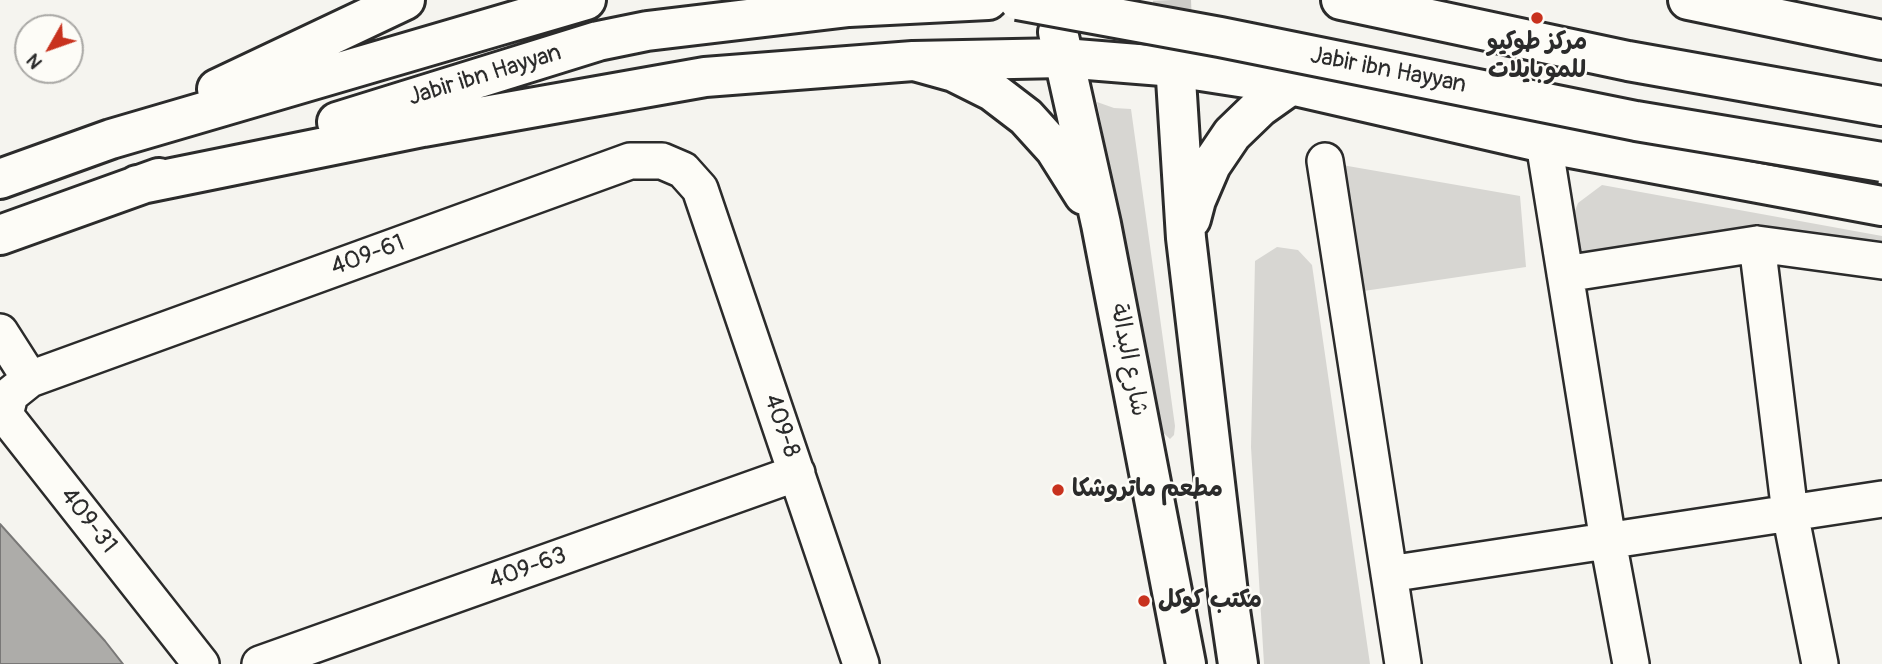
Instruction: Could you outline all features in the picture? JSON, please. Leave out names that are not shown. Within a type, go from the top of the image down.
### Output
[{"type":"main road","points":[[111,139],[405,0]]},
{"type":"main road","name":"Jabir ibn Hayyan","points":[[0,179],[111,139],[586,0]]},
{"type":"main road","name":"Jabir ibn Hayyan","points":[[0,236],[137,185],[598,41],[647,31],[849,7],[988,0]]},
{"type":"main road","name":"Jabir ibn Hayyan","points":[[1018,0],[1636,121],[1882,162]]},
{"type":"main road","points":[[1341,0],[1628,61],[1882,106]]},
{"type":"main road","points":[[1695,2],[1882,40]]},
{"type":"main road","points":[[137,185],[423,127],[705,77],[913,61],[1061,45],[1174,57],[1544,144],[1882,206]]},
{"type":"main road","name":"شارع البدالة","points":[[1061,45],[1101,224],[1186,664]]},
{"type":"main road","points":[[1174,57],[1186,238],[1238,664]]},
{"type":"main road","points":[[913,61],[964,77],[992,91],[1027,117],[1055,149],[1101,224]]},
{"type":"main road","points":[[1186,238],[1196,200],[1211,165],[1232,134],[1260,107],[1291,85]]},
{"type":"street","points":[[1544,144],[1608,541],[1631,664]]},
{"type":"street","name":"409-61","points":[[30,379],[630,161],[662,161],[683,170],[700,189]]},
{"type":"street","points":[[1325,161],[1403,664]]},
{"type":"street","name":"409-8","points":[[700,189],[861,664]]},
{"type":"street","points":[[1565,274],[1757,244],[1882,261]]},
{"type":"street","points":[[1757,244],[1790,513],[1820,664]]},
{"type":"street","points":[[0,332],[30,379]]},
{"type":"street","name":"409-31","points":[[30,379],[10,395],[5,415],[201,664]]},
{"type":"street","name":"409-63","points":[[260,664],[797,473]]},
{"type":"street","points":[[1389,574],[1882,499]]},
{"type":"shaded area","points":[[1097,102],[1114,108],[1131,109],[1175,426],[1174,435],[1170,439],[1159,429]]},
{"type":"shaded area","points":[[1342,165],[1520,196],[1526,267],[1357,292]]},
{"type":"shaded area","points":[[1602,185],[1882,236],[1882,254],[1581,258],[1573,216],[1578,203]]},
{"type":"shaded area","points":[[1277,247],[1298,250],[1312,265],[1370,664],[1264,664],[1251,447],[1255,261]]},
{"type":"shaded area","points":[[0,524],[105,641],[123,664],[0,664]]},
{"type":"tunnel","points":[[1172,0],[1174,47]]},
{"type":"place","name":"مركز طوكيو للموبايلات","points":[[1537,18]]},
{"type":"place","name":"مطعم ماتروشكا","points":[[1058,490]]},
{"type":"place","name":"مكتب كوكل","points":[[1144,601]]}]
